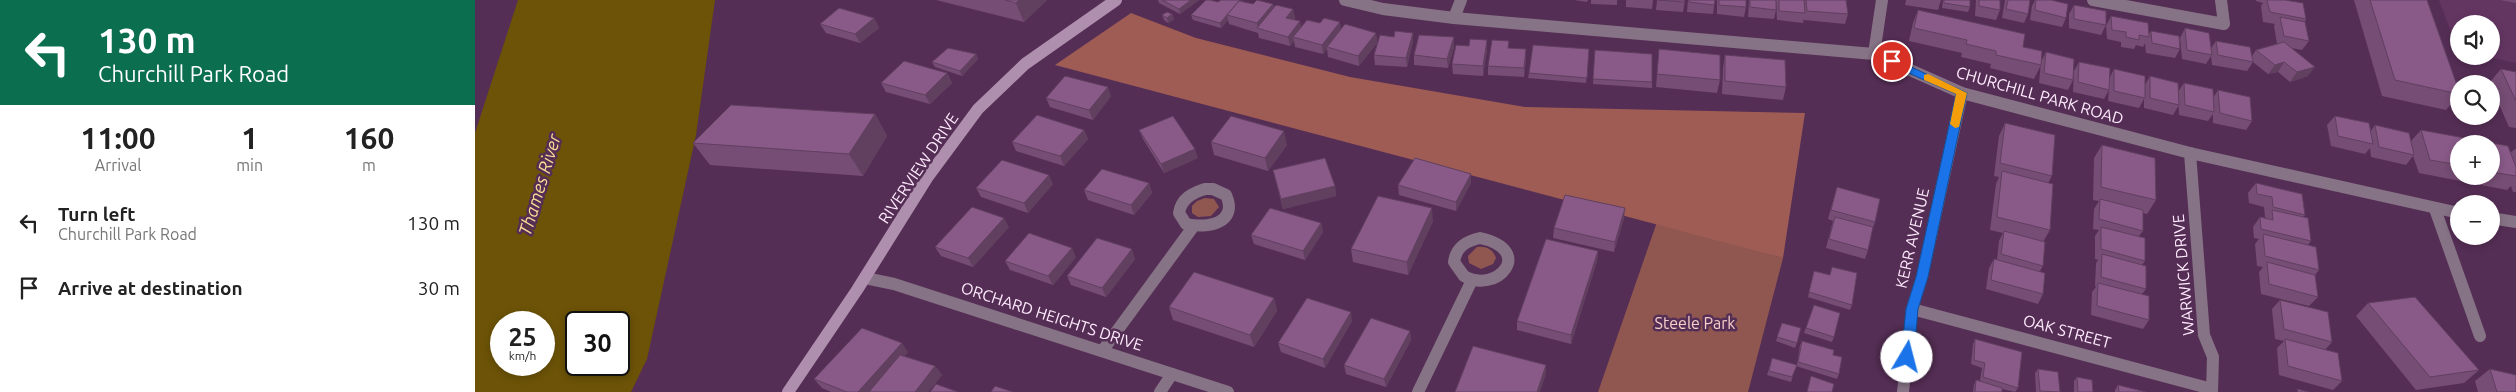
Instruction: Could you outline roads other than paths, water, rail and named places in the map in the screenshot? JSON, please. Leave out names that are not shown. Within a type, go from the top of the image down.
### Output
[{"type":"street","name":"RIVERVIEW DRIVE","points":[[788,392],[955,139],[997,89],[1036,55],[1115,0]]},
{"type":"street","name":"CHURCHILL PARK ROAD","points":[[1345,0],[1383,9],[1454,18],[1874,54],[1962,93],[2190,154],[2450,212]]},
{"type":"street","points":[[1454,18],[1461,0]]},
{"type":"street","points":[[1874,54],[1882,0]]},
{"type":"street","points":[[2093,0],[2224,24],[2221,0]]},
{"type":"street","name":"KERR AVENUE","points":[[1903,392],[1912,309],[1922,277],[1962,93]]},
{"type":"street","name":"WARWICK DRIVE","points":[[2190,154],[2204,335],[2213,357],[2212,390]]},
{"type":"street","points":[[2435,209],[2480,336]]},
{"type":"street","points":[[2500,219],[2516,222]]},
{"type":"street","points":[[1103,350],[1193,227]]},
{"type":"street","name":"ORCHARD HEIGHTS DRIVE","points":[[865,278],[895,284],[1228,392]]},
{"type":"street","points":[[1419,392],[1472,280]]},
{"type":"street","name":"OAK STREET","points":[[1912,309],[2212,390]]},
{"type":"street","points":[[1160,392],[1172,374]]},
{"type":"water","name":"Thames River","points":[[518,0],[715,0],[696,135],[647,359],[631,392],[475,392],[475,133]]},
{"type":"park label","name":"Steele Park","points":[[1695,323]]}]
